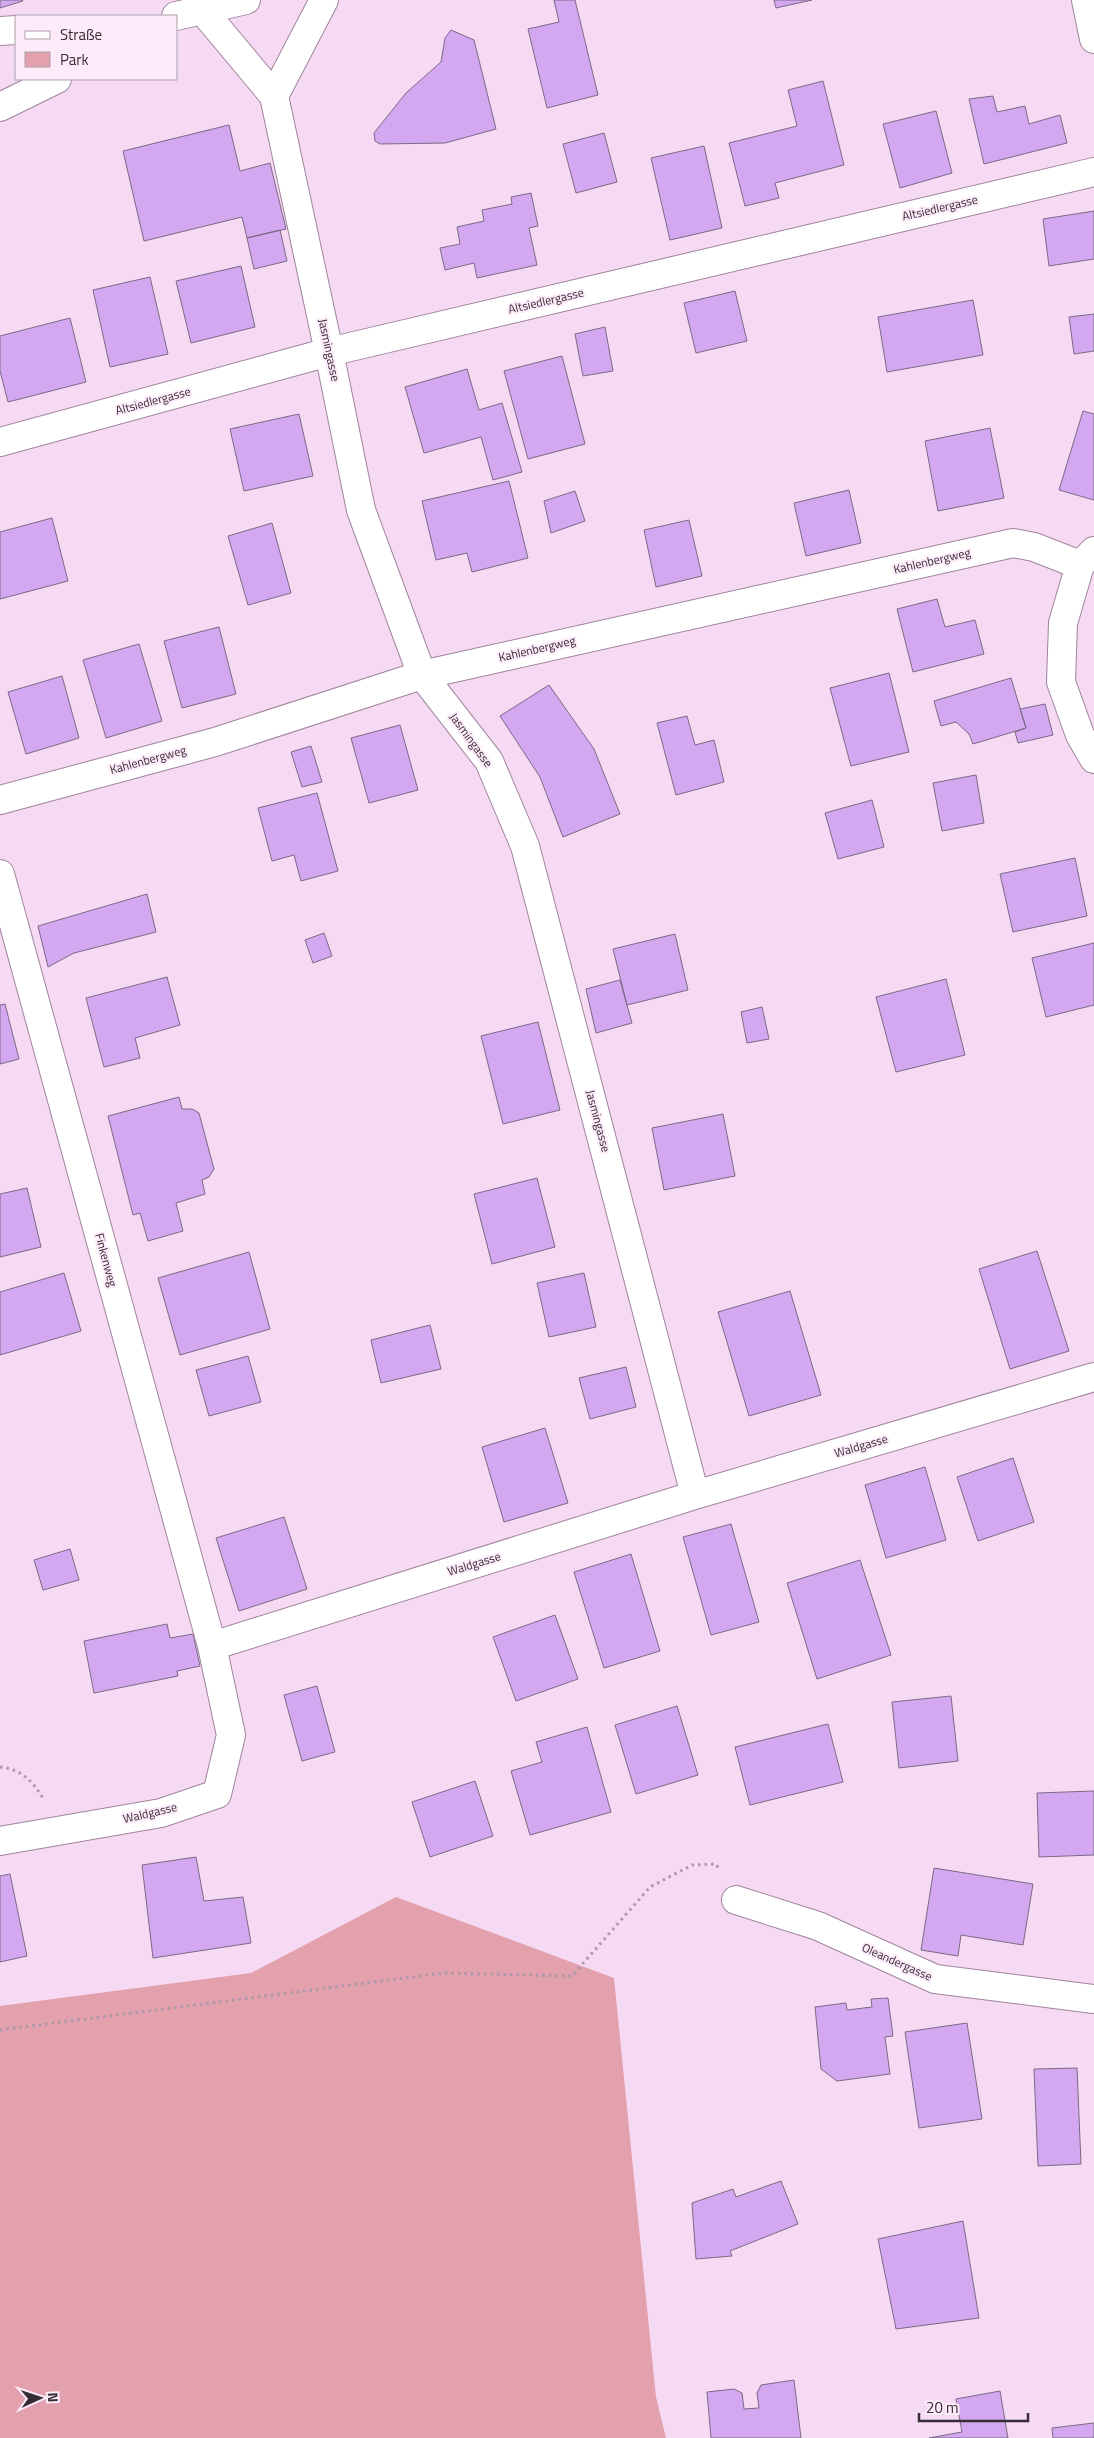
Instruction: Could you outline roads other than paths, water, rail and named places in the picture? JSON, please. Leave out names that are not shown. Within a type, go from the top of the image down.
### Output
[{"type":"street","points":[[178,16],[246,0]]},
{"type":"street","points":[[274,96],[324,0]]},
{"type":"street","points":[[1086,0],[1094,38]]},
{"type":"street","name":"Jasmingasse","points":[[203,11],[274,96],[330,352],[361,510],[422,675],[489,761],[525,846],[695,1495]]},
{"type":"street","points":[[0,31],[15,30]]},
{"type":"street","points":[[0,108],[55,80]]},
{"type":"street","name":"Altsiedlergasse","points":[[0,442],[330,352],[1094,172]]},
{"type":"street","name":"Kahlenbergweg","points":[[0,800],[215,742],[422,675],[1013,543],[1087,558]]},
{"type":"street","points":[[1087,558],[1063,623],[1062,682],[1080,735],[1094,759]]},
{"type":"street","name":"Finkenweg","points":[[0,874],[212,1646]]},
{"type":"street","name":"Waldgasse","points":[[0,1842],[161,1813],[217,1794],[231,1735],[212,1646],[695,1495],[1094,1377]]},
{"type":"street","name":"Oleandergasse","points":[[736,1900],[818,1926],[934,1979],[1094,1999]]}]
